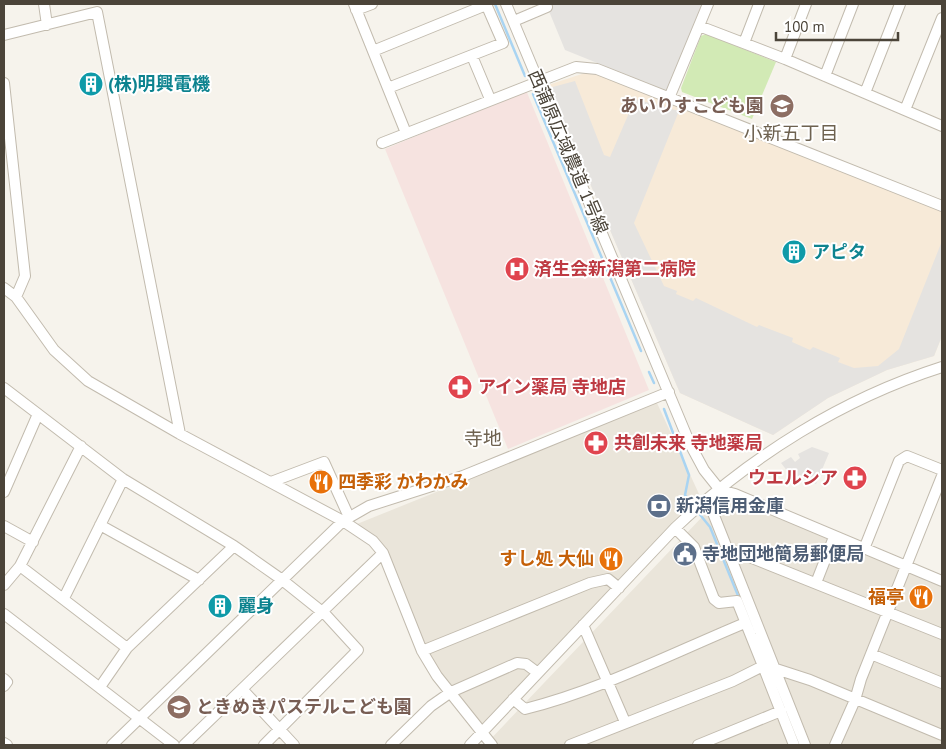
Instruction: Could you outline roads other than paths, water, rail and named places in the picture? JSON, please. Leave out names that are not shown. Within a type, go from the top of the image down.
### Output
[{"type":"street","points":[[44,4],[47,25]]},
{"type":"street","points":[[372,4],[355,7],[406,133]]},
{"type":"street","points":[[373,51],[486,4],[503,43],[388,88]]},
{"type":"street","name":"西蒲原広域農道 1号線","points":[[506,4],[698,460],[720,490]]},
{"type":"street","points":[[669,98],[708,4]]},
{"type":"street","points":[[744,43],[759,4]]},
{"type":"street","points":[[785,59],[806,4]]},
{"type":"street","points":[[825,76],[853,4]]},
{"type":"street","points":[[865,92],[900,4]]},
{"type":"street","points":[[514,21],[547,7]]},
{"type":"street","points":[[4,35],[97,12],[180,434]]},
{"type":"street","points":[[905,110],[942,18]]},
{"type":"street","points":[[699,26],[785,59],[942,126]]},
{"type":"street","points":[[472,56],[490,99]]},
{"type":"street","points":[[382,143],[490,99],[576,67],[586,67],[942,206]]},
{"type":"street","points":[[4,84],[25,276],[16,297]]},
{"type":"street","points":[[4,288],[16,297],[54,350],[88,381],[180,434],[346,519],[373,541],[384,553],[422,651],[492,745]]},
{"type":"street","points":[[470,745],[675,528],[705,501],[763,456],[846,406],[905,379],[942,367]]},
{"type":"street","points":[[4,388],[123,479],[234,546],[281,579],[321,611],[358,650],[280,731],[264,745]]},
{"type":"street","points":[[112,745],[281,579],[346,519],[369,506],[463,476],[669,392]]},
{"type":"street","points":[[4,492],[38,414]]},
{"type":"street","points":[[4,586],[20,566],[81,446]]},
{"type":"street","points":[[864,549],[899,461],[907,456],[942,470]]},
{"type":"street","points":[[271,482],[324,462],[346,519]]},
{"type":"street","points":[[837,745],[887,612],[942,476]]},
{"type":"street","points":[[64,598],[123,479]]},
{"type":"street","points":[[720,490],[735,494],[942,581]]},
{"type":"street","points":[[705,501],[713,513],[726,548],[794,745]]},
{"type":"street","points":[[100,525],[199,580]]},
{"type":"street","points":[[4,526],[33,542]]},
{"type":"street","points":[[675,528],[694,547],[714,599],[719,603],[737,601],[745,623],[805,745]]},
{"type":"street","points":[[816,583],[834,537]]},
{"type":"street","points":[[100,687],[127,648],[234,546]]},
{"type":"street","points":[[726,548],[942,634]]},
{"type":"street","points":[[184,745],[321,611],[384,553]]},
{"type":"street","points":[[20,566],[127,648]]},
{"type":"street","points":[[422,651],[590,583],[608,579],[619,588]]},
{"type":"street","points":[[4,614],[174,745]]},
{"type":"street","points":[[513,700],[525,709],[609,680],[745,623]]},
{"type":"street","points":[[583,625],[609,680],[625,722]]},
{"type":"street","points":[[871,654],[942,683]]},
{"type":"street","points":[[391,745],[431,706],[451,692],[517,663],[526,664],[538,673]]},
{"type":"street","points":[[570,745],[768,667],[810,680],[942,735]]},
{"type":"street","points":[[4,679],[7,682],[4,686]]},
{"type":"street","points":[[242,689],[294,745]]},
{"type":"street","points":[[698,745],[781,711]]},
{"type":"waterway","points":[[495,4],[525,76]]},
{"type":"waterway","points":[[533,94],[641,351]]},
{"type":"waterway","points":[[649,372],[654,383]]},
{"type":"waterway","points":[[664,409],[689,475],[685,495],[694,507]]},
{"type":"waterway","points":[[697,511],[710,527],[739,598]]},
{"type":"place","name":"(株)明興電機","points":[[91,84]]},
{"type":"place","name":"あいりすこども園","points":[[782,106]]},
{"type":"place","name":"アピタ","points":[[794,252]]},
{"type":"place","name":"済生会新潟第二病院","points":[[517,269]]},
{"type":"place","name":"アイン薬局 寺地店","points":[[460,387]]},
{"type":"place","name":"共創未来 寺地薬局","points":[[596,443]]},
{"type":"place","name":"ウエルシア","points":[[855,478]]},
{"type":"place","name":"四季彩 かわかみ","points":[[321,482]]},
{"type":"place","name":"新潟信用金庫","points":[[659,506]]},
{"type":"place","name":"寺地団地簡易郵便局","points":[[685,554]]},
{"type":"place","name":"すし処 大仙","points":[[611,559]]},
{"type":"place","name":"福亭","points":[[921,597]]},
{"type":"place","name":"麗身","points":[[220,606]]},
{"type":"place","name":"ときめきパステルこども園","points":[[179,707]]},
{"type":"district","name":"小新五丁目","points":[[791,133]]},
{"type":"district","name":"寺地","points":[[483,438]]}]
